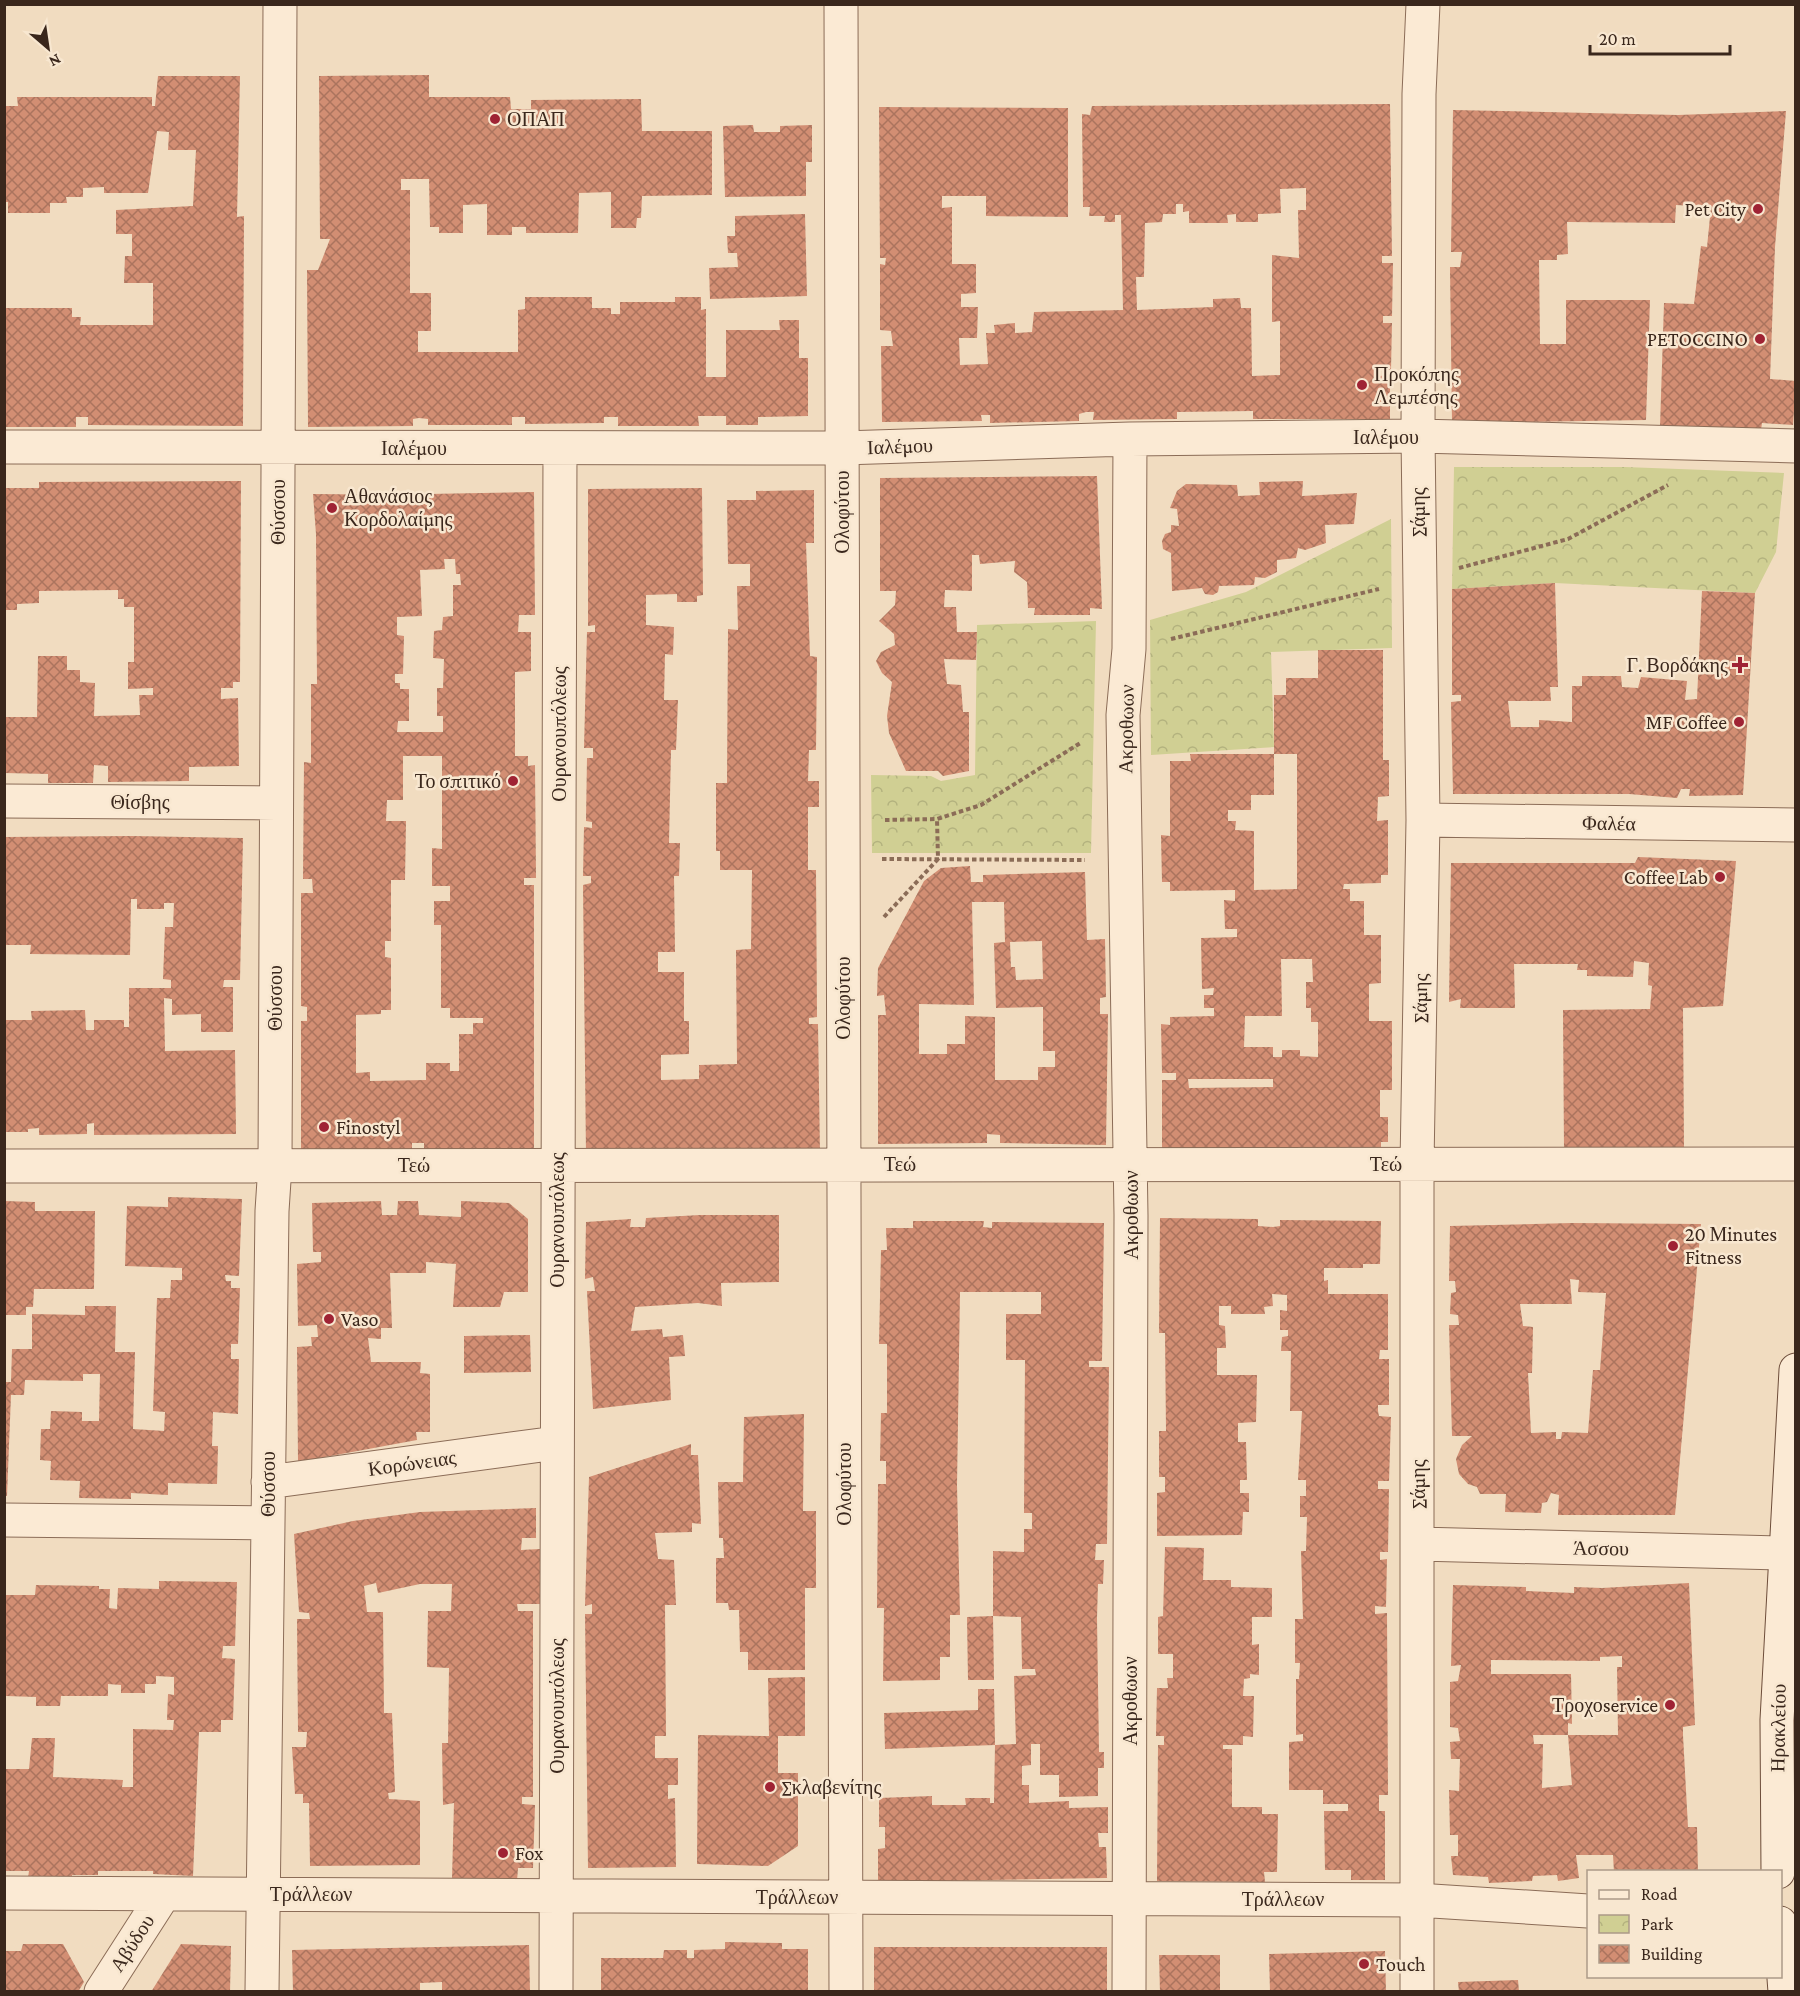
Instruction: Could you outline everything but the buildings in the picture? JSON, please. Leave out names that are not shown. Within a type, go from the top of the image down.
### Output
[{"type":"street","name":"Θύσσου","points":[[262,1992],[272,1211],[275,1165],[280,4]]},
{"type":"street","name":"Ολοφύτου","points":[[841,4],[846,1992]]},
{"type":"street","name":"Σάμης","points":[[1417,1992],[1417,1164],[1423,820],[1418,579],[1419,94],[1423,4]]},
{"type":"street","name":"Ιαλέμου","points":[[4,447],[842,448],[1130,439],[1418,436],[1796,446]]},
{"type":"street","name":"Ακροθωων","points":[[1129,1992],[1131,1164],[1123,715],[1129,649],[1130,439]]},
{"type":"street","name":"Ουρανουπόλεως","points":[[556,1992],[560,448]]},
{"type":"street","name":"Θίσβης","points":[[4,801],[276,803]]},
{"type":"street","name":"Φαλέα","points":[[1423,820],[1796,825]]},
{"type":"street","name":"Τεώ","points":[[4,1166],[1796,1164]]},
{"type":"street","name":"Ηρακλείου","points":[[1779,1870],[1777,1720],[1784,1553],[1796,1370]]},
{"type":"street","name":"Κορώνειας","points":[[268,1482],[556,1443]]},
{"type":"street","points":[[4,1520],[268,1523]]},
{"type":"street","name":"Άσσου","points":[[1418,1544],[1784,1553]]},
{"type":"street","name":"Τράλλεων","points":[[4,1893],[1417,1900],[1587,1911]]},
{"type":"street","name":"Αβύδου","points":[[101,1992],[164,1894]]},
{"type":"street","points":[[1782,1949],[1785,1992]]},
{"type":"path","points":[[1129,649],[1418,579],[1568,539],[1669,485]]},
{"type":"path","points":[[842,821],[937,819],[981,805],[1123,715]]},
{"type":"path","points":[[843,962],[938,859],[937,819]]},
{"type":"path","points":[[843,858],[1127,861]]},
{"type":"green space","points":[[1454,467],[1625,467],[1784,473],[1776,552],[1755,593],[1555,583],[1452,589]]},
{"type":"green space","points":[[1391,519],[1392,648],[1271,652],[1274,747],[1151,755],[1150,620],[1246,592]]},
{"type":"green space","points":[[1096,621],[1091,853],[872,853],[871,775],[931,776],[941,781],[975,775],[977,625]]},
{"type":"place","name":"ΟΠΑΠ","points":[[495,119]]},
{"type":"place","name":"Pet City","points":[[1758,209]]},
{"type":"place","name":"PETOCCINO","points":[[1760,339]]},
{"type":"place","name":"Προκόπης Λεμπέσης","points":[[1362,385]]},
{"type":"place","name":"Αθανάσιος Κορδολαίμης","points":[[332,508]]},
{"type":"place","name":"Γ. Βορδάκης","points":[[1740,665]]},
{"type":"place","name":"MF Coffee","points":[[1739,722]]},
{"type":"place","name":"Το σπιτικό","points":[[513,781]]},
{"type":"place","name":"Coffee Lab","points":[[1720,877]]},
{"type":"place","name":"Finostyl","points":[[324,1127]]},
{"type":"place","name":"20 Μinutes Fitness","points":[[1673,1246]]},
{"type":"place","name":"Vaso","points":[[329,1319]]},
{"type":"place","name":"Τροχοservice","points":[[1670,1705]]},
{"type":"place","name":"Σκλαβενίτης","points":[[770,1787]]},
{"type":"place","name":"Fox","points":[[503,1853]]},
{"type":"place","name":"Touch","points":[[1364,1964]]}]
